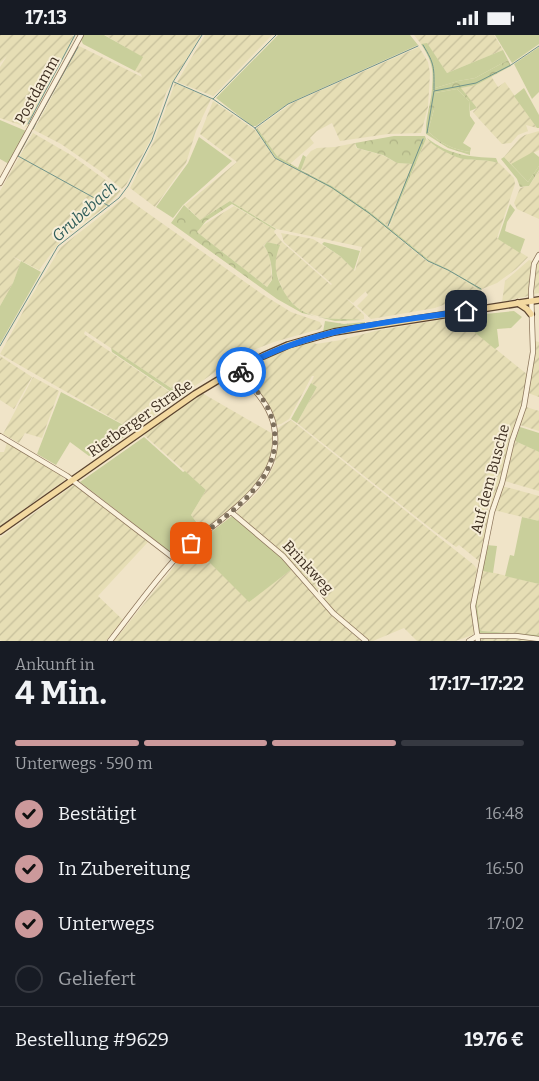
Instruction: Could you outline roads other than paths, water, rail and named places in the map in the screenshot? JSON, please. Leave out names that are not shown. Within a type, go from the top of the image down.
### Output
[{"type":"main road","name":"Rietberger Straße","points":[[0,531],[195,394],[238,368],[288,345],[334,332],[539,300]]},
{"type":"main road","points":[[518,303],[531,314]]},
{"type":"street","name":"Postdamm","points":[[0,183],[81,35]]},
{"type":"street","name":"Auf dem Busche","points":[[474,640],[473,606],[492,512],[524,406],[533,351],[530,301],[534,264],[539,255]]},
{"type":"street","points":[[532,323],[539,325]]},
{"type":"street","points":[[110,641],[175,559],[191,543],[231,512],[255,489],[266,474],[272,460],[275,444],[274,427],[265,403],[238,368]]},
{"type":"street","points":[[0,435],[56,468],[175,559]]},
{"type":"street","name":"Brinkweg","points":[[231,512],[283,556],[333,613],[366,641]]},
{"type":"street","points":[[474,640],[516,636],[539,639]]},
{"type":"waterway","points":[[28,124],[75,35]]},
{"type":"waterway","name":"Grubebach","points":[[0,346],[58,246],[119,198],[128,186],[152,140],[173,82],[202,35]]},
{"type":"waterway","points":[[174,82],[213,99],[276,35]]},
{"type":"waterway","points":[[423,45],[433,66],[434,90]]},
{"type":"waterway","points":[[255,128],[288,104],[418,46]]},
{"type":"waterway","points":[[427,133],[434,91],[476,83],[511,65],[539,46]]},
{"type":"waterway","points":[[37,121],[78,47]]},
{"type":"waterway","points":[[213,99],[255,128],[275,158],[331,187],[369,213],[428,261],[481,289]]},
{"type":"waterway","points":[[33,129],[36,123]]},
{"type":"waterway","points":[[31,132],[18,156],[109,206]]},
{"type":"waterway","points":[[388,226],[423,139]]}]
